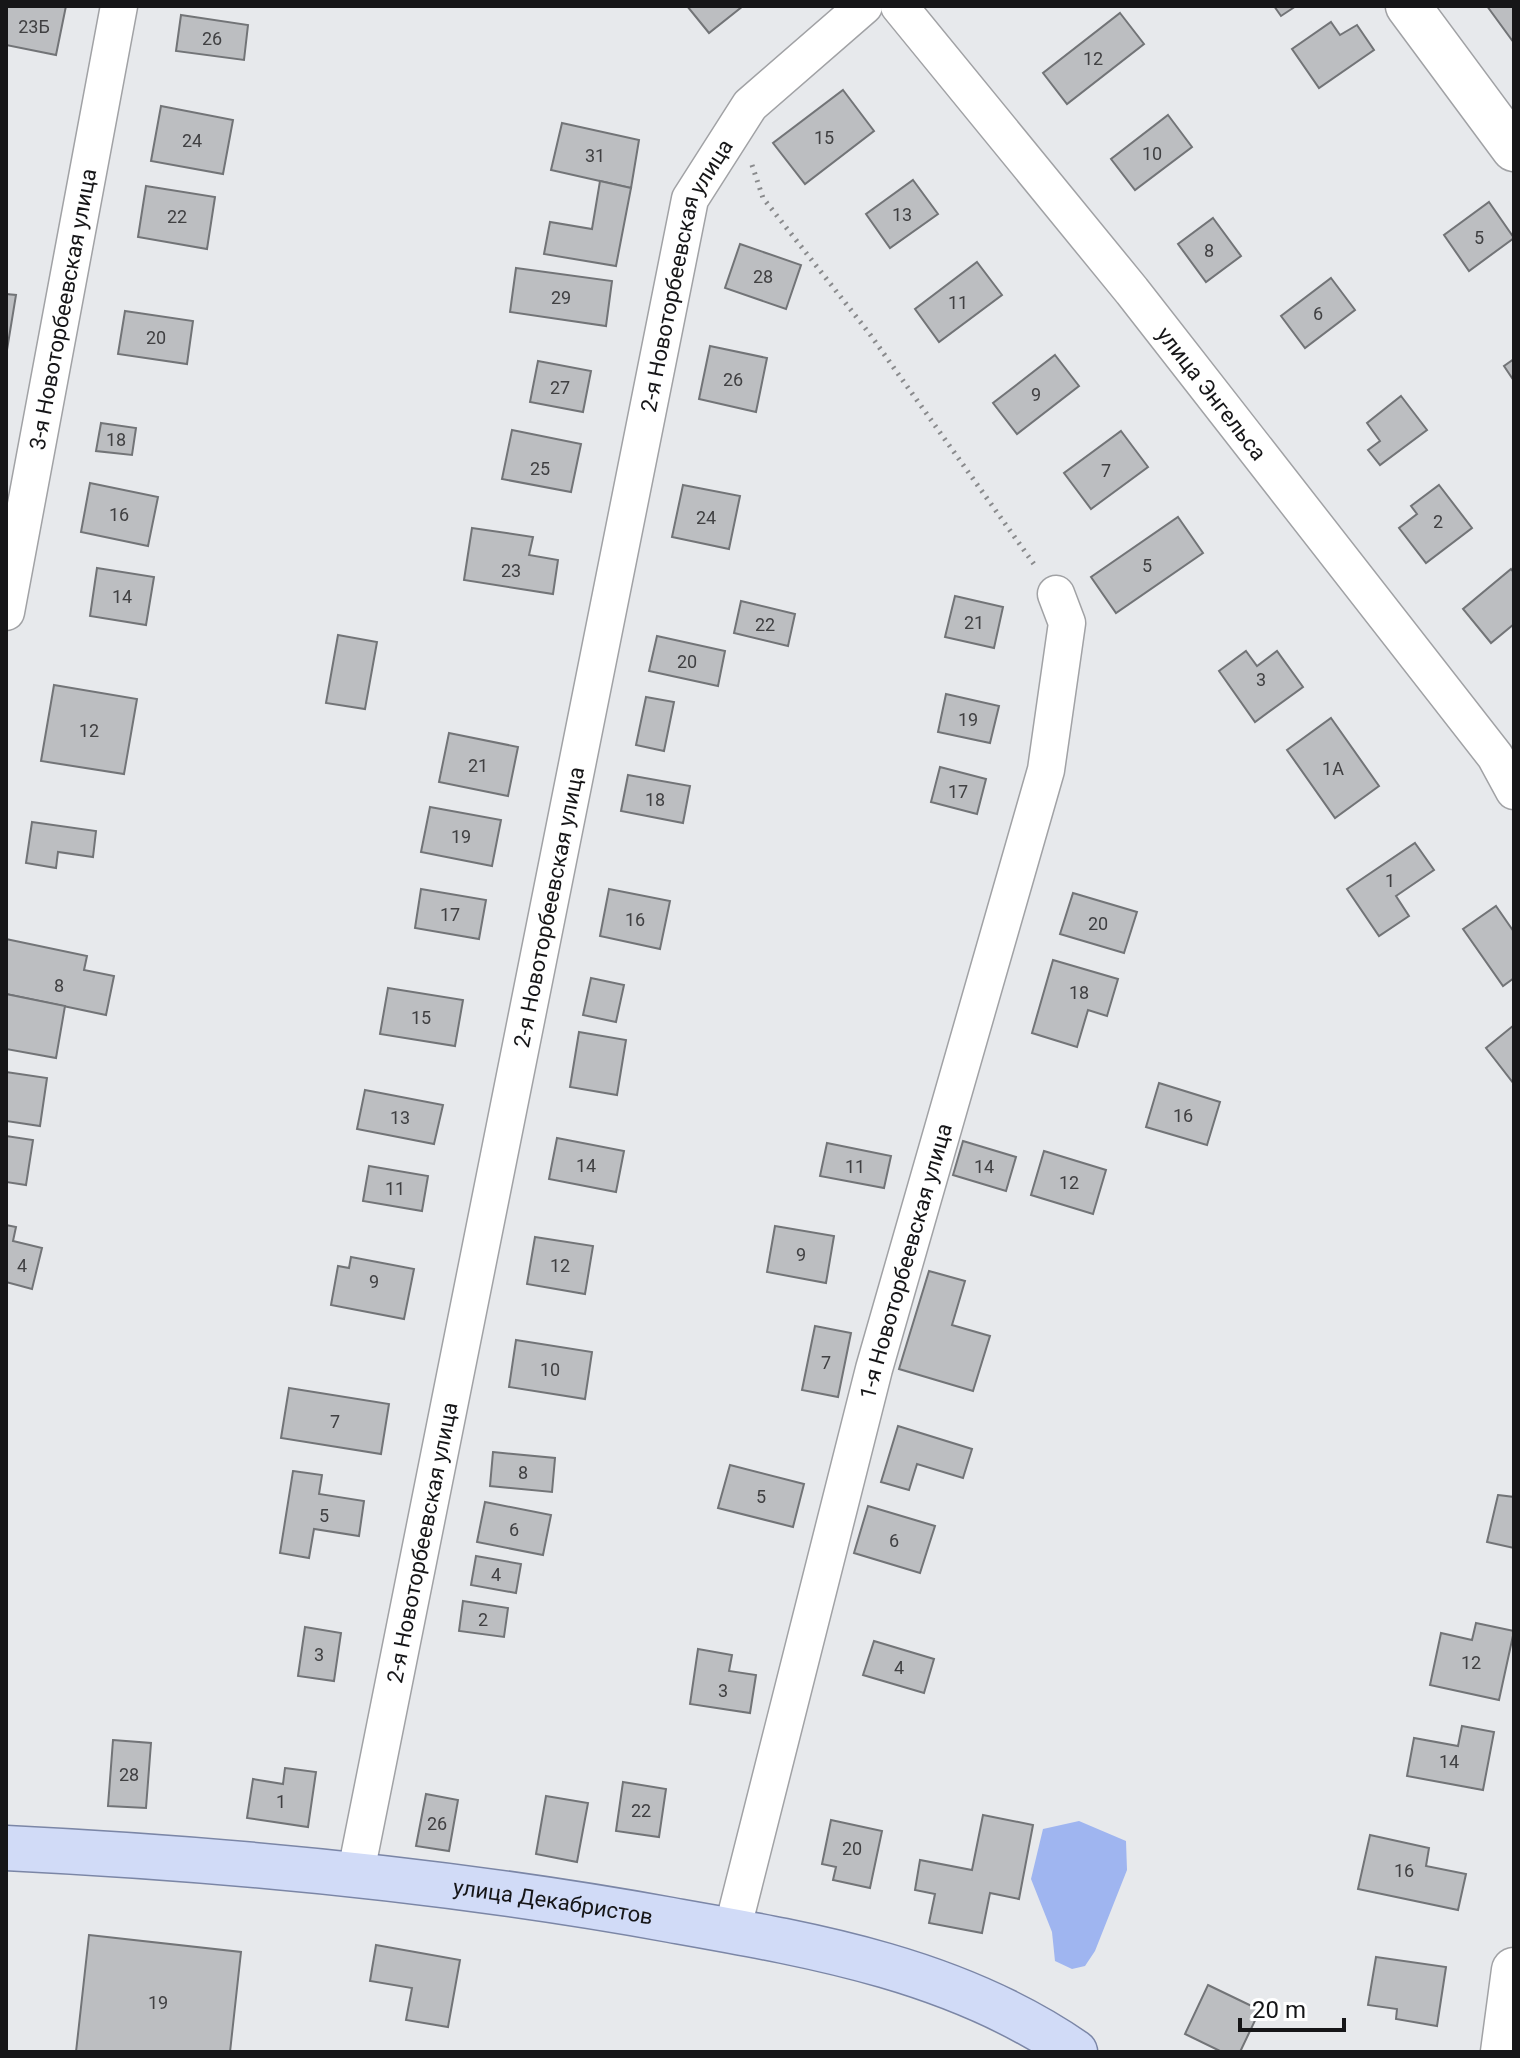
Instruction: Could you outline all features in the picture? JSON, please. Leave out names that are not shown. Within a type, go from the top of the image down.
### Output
[{"type":"main road","name":"улица Декабристов","points":[[6,1848],[356,1872],[616,1910],[732,1931],[868,1959],[924,1977],[983,2001],[1075,2052]]},
{"type":"street","name":"3-я Новоторбеевская улица","points":[[6,612],[119,6]]},
{"type":"street","name":"2-я Новоторбеевская улица","points":[[356,1872],[690,199],[750,105],[864,6]]},
{"type":"street","name":"улица Энгельса","points":[[899,6],[1132,291],[1495,756],[1514,791]]},
{"type":"street","points":[[1408,6],[1514,149]]},
{"type":"street","name":"1-я Новоторбеевская улица","points":[[732,1931],[874,1369],[1046,770],[1067,623],[1056,594]]},
{"type":"street","points":[[1503,2052],[1514,1970]]},
{"type":"path","points":[[738,123],[763,198],[869,333],[1056,594]]},
{"type":"water","points":[[1079,1821],[1126,1841],[1127,1870],[1095,1951],[1085,1966],[1072,1969],[1055,1961],[1052,1932],[1031,1879],[1043,1829]]},
{"type":"building","points":[[6,6],[66,6],[56,55],[6,45]]},
{"type":"building","points":[[687,6],[743,6],[709,33]]},
{"type":"building","points":[[1274,6],[1296,6],[1281,16]]},
{"type":"building","points":[[1487,6],[1514,6],[1514,43]]},
{"type":"building","points":[[1120,13],[1144,44],[1067,104],[1043,73]]},
{"type":"building","points":[[181,15],[248,25],[244,60],[176,51]]},
{"type":"building","points":[[1331,22],[1340,35],[1357,25],[1374,50],[1319,88],[1292,49]]},
{"type":"building","points":[[843,90],[874,131],[805,184],[773,143]]},
{"type":"building","points":[[161,106],[233,120],[223,174],[151,161]]},
{"type":"building","points":[[1168,115],[1192,147],[1135,190],[1111,159]]},
{"type":"building","points":[[562,123],[639,140],[631,188],[551,170]]},
{"type":"building","points":[[913,180],[938,214],[890,248],[866,214]]},
{"type":"building","points":[[600,181],[631,188],[616,266],[544,254],[550,222],[592,229]]},
{"type":"building","points":[[146,186],[215,197],[207,249],[138,237]]},
{"type":"building","points":[[1489,202],[1514,238],[1469,271],[1444,235]]},
{"type":"building","points":[[1213,218],[1241,256],[1206,282],[1178,244]]},
{"type":"building","points":[[740,244],[801,265],[786,309],[725,288]]},
{"type":"building","points":[[977,262],[1002,295],[939,342],[915,309]]},
{"type":"building","points":[[516,268],[612,281],[606,326],[510,312]]},
{"type":"building","points":[[1331,278],[1355,310],[1305,348],[1281,316]]},
{"type":"building","points":[[6,294],[16,295],[6,356]]},
{"type":"building","points":[[125,311],[193,321],[187,364],[118,354]]},
{"type":"building","points":[[710,346],[767,358],[756,412],[699,399]]},
{"type":"building","points":[[1055,355],[1079,386],[1017,434],[993,403]]},
{"type":"building","points":[[1514,359],[1514,381],[1504,366]]},
{"type":"building","points":[[538,361],[591,371],[583,412],[530,402]]},
{"type":"building","points":[[1401,396],[1427,430],[1380,465],[1368,450],[1380,441],[1367,423]]},
{"type":"building","points":[[101,423],[136,428],[132,455],[96,451]]},
{"type":"building","points":[[512,430],[581,444],[571,492],[502,479]]},
{"type":"building","points":[[1121,431],[1148,467],[1091,509],[1064,473]]},
{"type":"building","points":[[90,483],[158,497],[148,546],[81,532]]},
{"type":"building","points":[[683,485],[740,496],[729,549],[672,537]]},
{"type":"building","points":[[1439,485],[1472,528],[1426,563],[1399,528],[1417,514],[1411,506]]},
{"type":"building","points":[[1178,517],[1203,553],[1116,613],[1091,577]]},
{"type":"building","points":[[472,528],[533,537],[529,555],[558,560],[553,594],[464,580]]},
{"type":"building","points":[[97,568],[154,577],[146,625],[90,616]]},
{"type":"building","points":[[1511,569],[1514,573],[1514,624],[1491,643],[1463,609]]},
{"type":"building","points":[[955,596],[1003,607],[994,648],[945,637]]},
{"type":"building","points":[[741,601],[795,614],[788,646],[734,633]]},
{"type":"building","points":[[338,635],[377,642],[365,709],[326,703]]},
{"type":"building","points":[[657,636],[725,651],[718,686],[649,671]]},
{"type":"building","points":[[1246,651],[1257,666],[1277,651],[1303,687],[1255,722],[1219,671]]},
{"type":"building","points":[[54,685],[137,699],[124,774],[41,761]]},
{"type":"building","points":[[946,694],[999,706],[990,743],[938,732]]},
{"type":"building","points":[[646,697],[674,702],[664,751],[636,745]]},
{"type":"building","points":[[1331,718],[1379,786],[1335,818],[1287,750]]},
{"type":"building","points":[[449,733],[518,747],[508,796],[439,782]]},
{"type":"building","points":[[940,767],[986,779],[977,814],[931,802]]},
{"type":"building","points":[[628,775],[690,786],[683,823],[621,811]]},
{"type":"building","points":[[430,807],[501,820],[492,866],[421,852]]},
{"type":"building","points":[[32,822],[96,831],[93,857],[58,852],[56,868],[26,863]]},
{"type":"building","points":[[1415,843],[1434,870],[1396,896],[1409,916],[1379,936],[1347,889]]},
{"type":"building","points":[[421,889],[486,900],[479,939],[415,928]]},
{"type":"building","points":[[609,889],[670,901],[660,949],[600,936]]},
{"type":"building","points":[[1073,893],[1137,912],[1124,953],[1060,934]]},
{"type":"building","points":[[1496,906],[1514,932],[1514,978],[1503,986],[1463,929]]},
{"type":"building","points":[[6,939],[87,956],[84,970],[114,976],[106,1015],[6,994]]},
{"type":"building","points":[[1053,960],[1118,979],[1107,1016],[1088,1010],[1077,1047],[1032,1033]]},
{"type":"building","points":[[591,978],[624,985],[616,1022],[583,1015]]},
{"type":"building","points":[[388,988],[463,1000],[455,1046],[380,1034]]},
{"type":"building","points":[[6,994],[65,1006],[56,1058],[6,1049]]},
{"type":"building","points":[[1514,1025],[1514,1084],[1486,1048]]},
{"type":"building","points":[[579,1032],[626,1040],[617,1095],[570,1087]]},
{"type":"building","points":[[6,1072],[47,1078],[40,1126],[6,1121]]},
{"type":"building","points":[[1159,1083],[1220,1102],[1207,1145],[1146,1127]]},
{"type":"building","points":[[365,1090],[443,1105],[434,1144],[357,1129]]},
{"type":"building","points":[[6,1136],[33,1140],[26,1185],[6,1182]]},
{"type":"building","points":[[557,1138],[624,1151],[616,1192],[549,1179]]},
{"type":"building","points":[[963,1141],[1016,1157],[1006,1191],[953,1175]]},
{"type":"building","points":[[827,1143],[891,1156],[884,1188],[820,1176]]},
{"type":"building","points":[[1044,1151],[1106,1170],[1093,1214],[1031,1195]]},
{"type":"building","points":[[369,1166],[428,1176],[422,1211],[363,1201]]},
{"type":"building","points":[[6,1225],[16,1227],[13,1241],[42,1248],[32,1289],[6,1282]]},
{"type":"building","points":[[775,1226],[834,1236],[826,1283],[767,1272]]},
{"type":"building","points":[[535,1237],[593,1246],[585,1294],[527,1284]]},
{"type":"building","points":[[351,1257],[414,1269],[404,1319],[331,1305],[338,1266],[349,1268]]},
{"type":"building","points":[[929,1271],[965,1281],[952,1325],[990,1336],[973,1391],[899,1369]]},
{"type":"building","points":[[815,1326],[851,1333],[838,1397],[802,1390]]},
{"type":"building","points":[[516,1340],[592,1352],[585,1399],[509,1387]]},
{"type":"building","points":[[289,1388],[389,1404],[381,1454],[281,1438]]},
{"type":"building","points":[[898,1426],[972,1449],[963,1478],[917,1464],[909,1490],[881,1482]]},
{"type":"building","points":[[493,1452],[555,1458],[552,1492],[490,1486]]},
{"type":"building","points":[[730,1465],[804,1484],[793,1527],[718,1508]]},
{"type":"building","points":[[293,1471],[322,1475],[319,1494],[364,1501],[359,1536],[314,1529],[309,1558],[280,1553]]},
{"type":"building","points":[[1498,1495],[1514,1497],[1514,1548],[1487,1542]]},
{"type":"building","points":[[485,1502],[551,1515],[543,1555],[477,1542]]},
{"type":"building","points":[[868,1506],[935,1526],[920,1573],[854,1553]]},
{"type":"building","points":[[476,1556],[521,1564],[516,1593],[471,1585]]},
{"type":"building","points":[[463,1601],[508,1608],[504,1637],[459,1631]]},
{"type":"building","points":[[1476,1623],[1514,1631],[1499,1700],[1430,1685],[1441,1633],[1472,1640]]},
{"type":"building","points":[[305,1627],[341,1633],[334,1681],[298,1676]]},
{"type":"building","points":[[874,1641],[934,1659],[924,1693],[863,1675]]},
{"type":"building","points":[[698,1649],[732,1655],[729,1671],[756,1675],[750,1713],[690,1704]]},
{"type":"building","points":[[1462,1726],[1494,1732],[1483,1790],[1407,1776],[1414,1738],[1458,1746]]},
{"type":"building","points":[[113,1740],[151,1743],[146,1808],[108,1806]]},
{"type":"building","points":[[285,1768],[316,1772],[308,1827],[247,1818],[253,1779],[283,1784]]},
{"type":"building","points":[[623,1782],[666,1789],[659,1837],[616,1831]]},
{"type":"building","points":[[426,1794],[458,1800],[449,1851],[416,1846]]},
{"type":"building","points":[[546,1796],[588,1803],[577,1862],[536,1854]]},
{"type":"building","points":[[983,1815],[1033,1825],[1019,1899],[990,1893],[982,1933],[929,1923],[935,1894],[915,1890],[920,1860],[972,1870]]},
{"type":"building","points":[[831,1820],[882,1831],[870,1888],[833,1880],[836,1867],[822,1864]]},
{"type":"building","points":[[1370,1835],[1429,1848],[1426,1866],[1466,1874],[1458,1910],[1358,1889]]},
{"type":"building","points":[[89,1935],[241,1952],[230,2052],[76,2052]]},
{"type":"building","points":[[376,1945],[460,1960],[448,2027],[406,2020],[412,1988],[370,1981]]},
{"type":"building","points":[[1376,1957],[1446,1967],[1437,2026],[1396,2019],[1397,2009],[1368,2005]]},
{"type":"building","points":[[1208,1985],[1260,2010],[1240,2052],[1222,2052],[1185,2034]]}]
